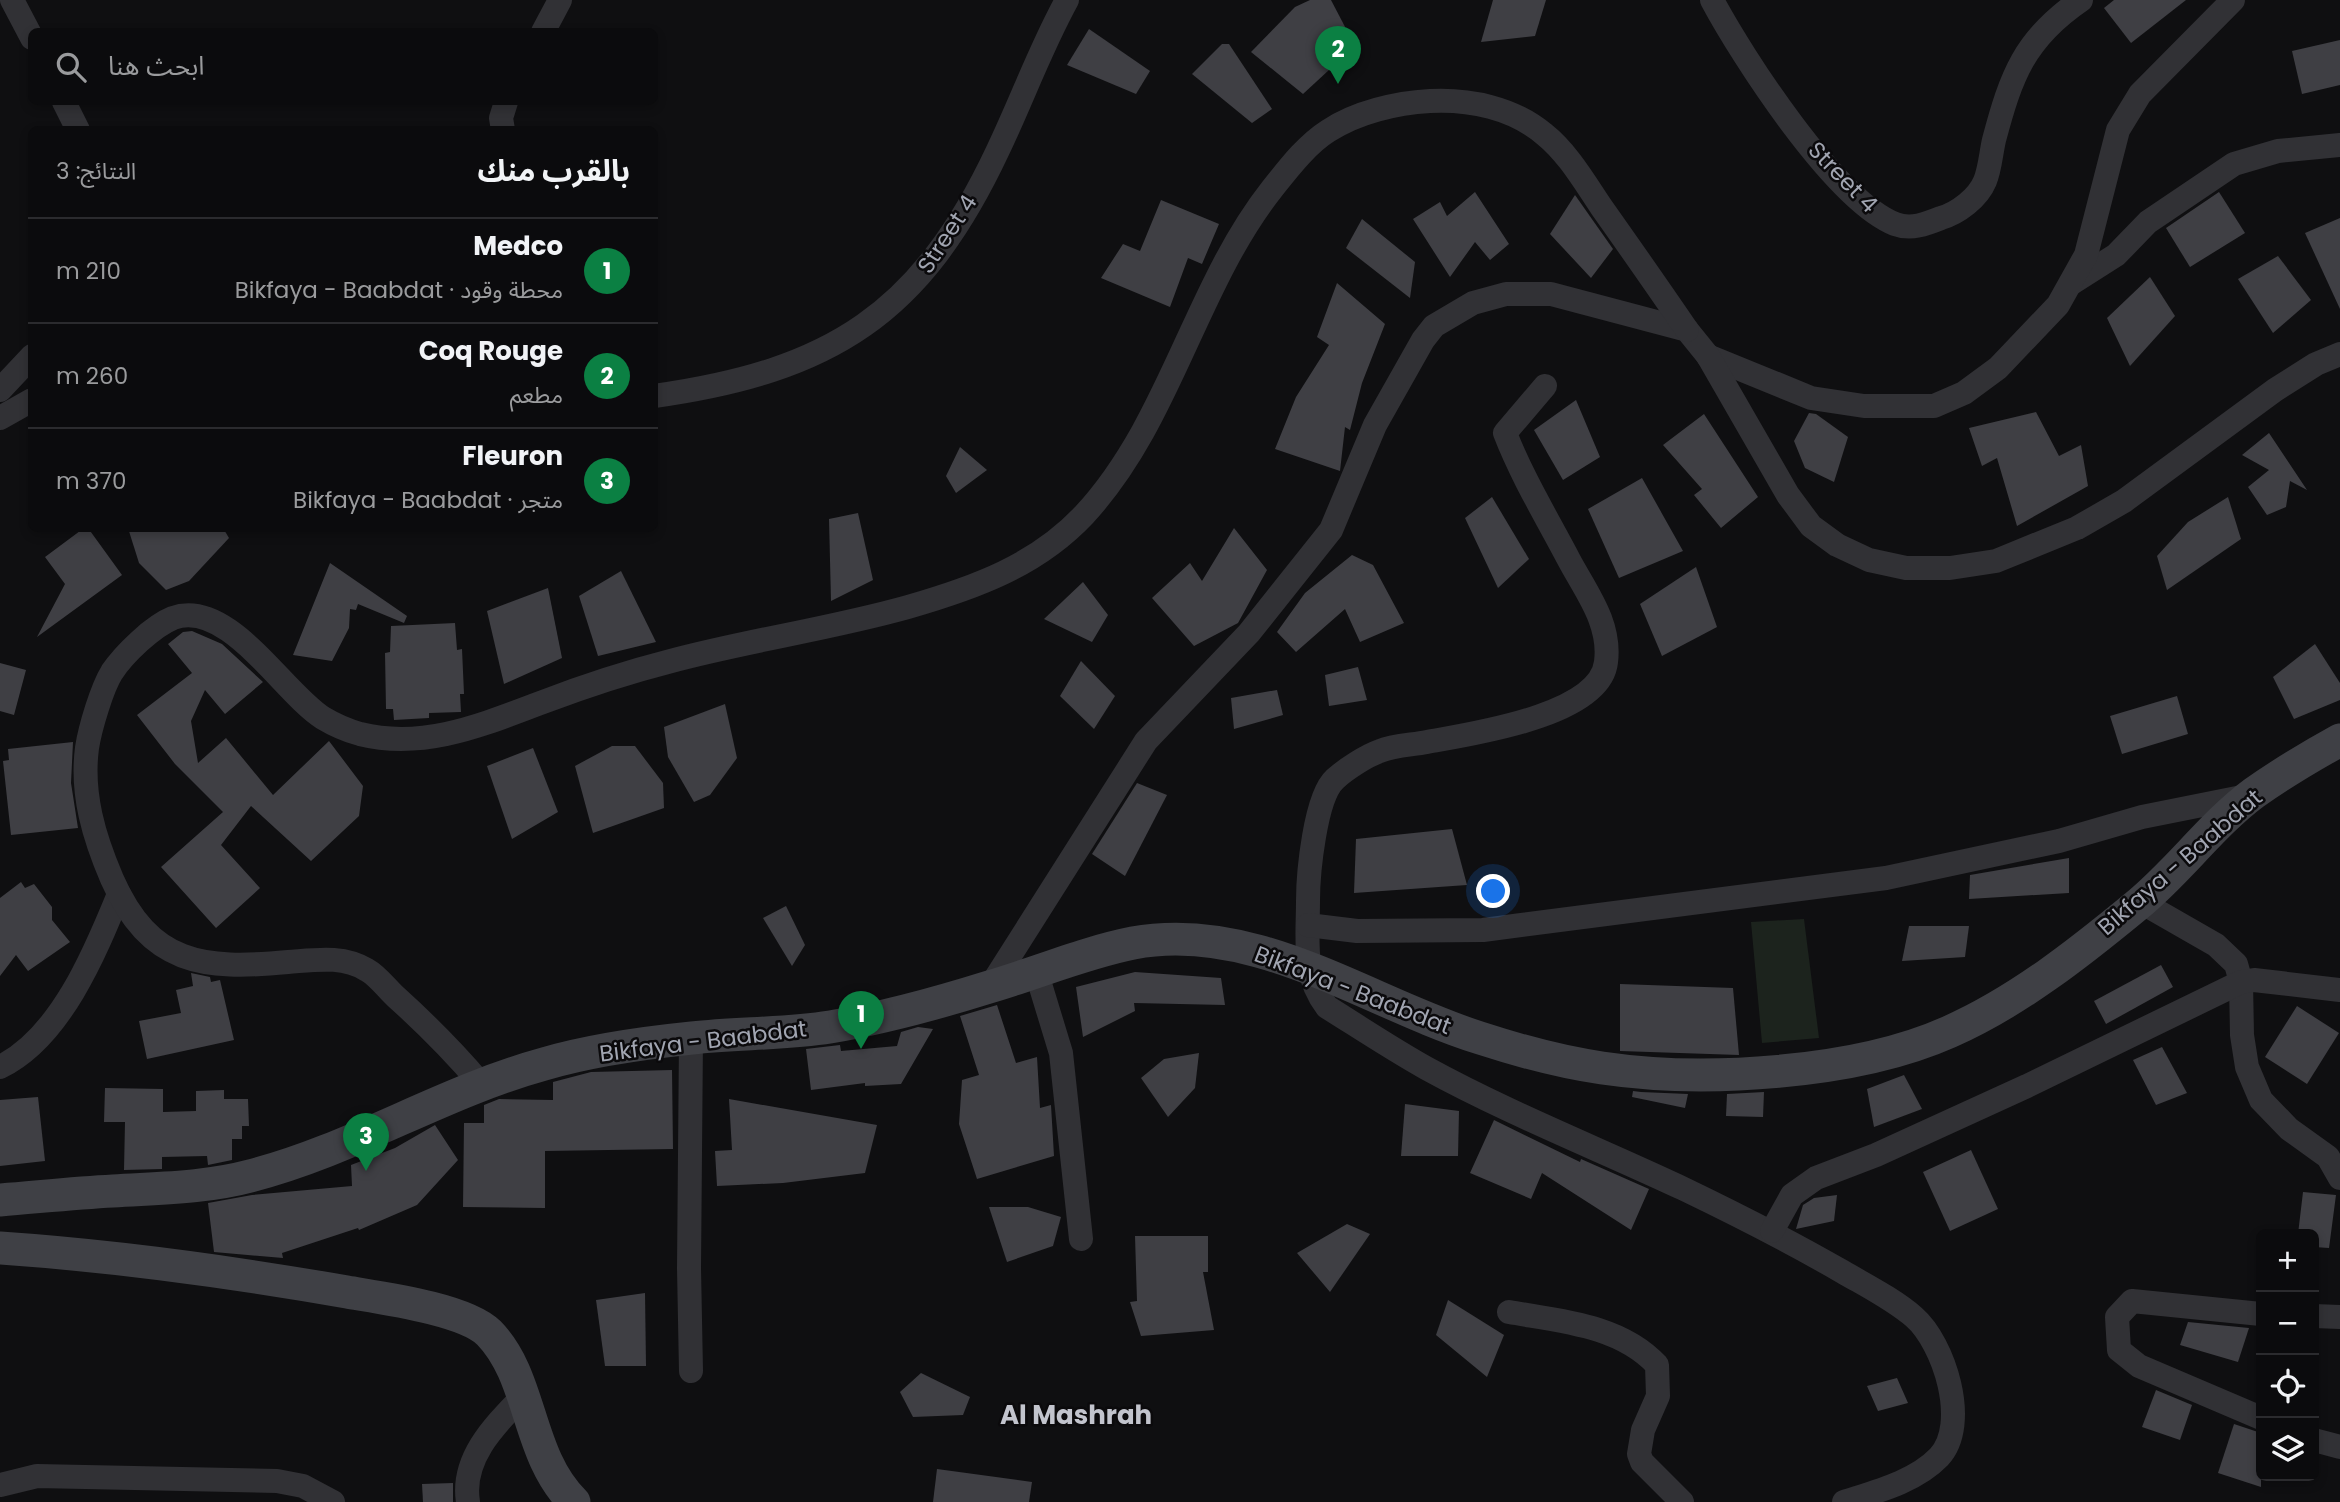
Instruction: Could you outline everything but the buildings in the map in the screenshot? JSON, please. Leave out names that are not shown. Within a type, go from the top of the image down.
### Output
[{"type":"main road","name":"Bikfaya - Baabdat","points":[[0,1200],[196,1187],[252,1176],[330,1150],[481,1084],[558,1060],[691,1038],[829,1027],[990,987],[1080,956],[1139,942],[1211,939],[1308,969],[1437,1025],[1560,1061],[1653,1073],[1765,1072],[1888,1054],[1941,1035],[2007,1002],[2141,902],[2173,867],[2252,795],[2340,740]]},
{"type":"main road","points":[[0,1248],[89,1254],[189,1266],[409,1303],[442,1312],[487,1331],[512,1370],[546,1463],[561,1490],[574,1502]]},
{"type":"street","points":[[12,0],[28,30]]},
{"type":"street","points":[[545,28],[560,0]]},
{"type":"street","name":"Street 4","points":[[658,395],[760,376],[809,357],[878,317],[907,290],[946,244],[998,151],[1041,47],[1067,0]]},
{"type":"street","name":"Street 4","points":[[1712,0],[1752,69],[1834,173],[1882,217],[1897,225],[1913,227],[1949,216],[1975,196],[1985,182],[2005,99],[2016,67],[2051,23],[2081,0]]},
{"type":"street","points":[[1707,356],[1811,398],[1864,406],[1934,406],[1964,393],[1998,368],[2058,305],[2086,255],[2118,130],[2140,94],[2233,0]]},
{"type":"street","points":[[481,1084],[433,1028],[369,970],[333,958],[241,966],[192,962],[144,932],[119,894],[103,858],[89,811],[84,775],[88,739],[111,673],[149,635],[174,618],[203,616],[244,643],[321,717],[360,734],[436,738],[662,663],[879,615],[986,582],[1043,553],[1084,514],[1106,487],[1136,441],[1174,372],[1228,257],[1260,204],[1289,167],[1325,132],[1359,115],[1398,104],[1456,101],[1480,103],[1508,113],[1545,134],[1577,171],[1707,356],[1788,495],[1811,526],[1837,545],[1870,560],[1906,568],[1950,568],[1996,561],[2077,528],[2124,501],[2276,390],[2316,364],[2340,354]]},
{"type":"street","points":[[66,105],[76,126]]},
{"type":"street","points":[[502,126],[501,118],[505,105]]},
{"type":"street","points":[[2071,283],[2116,255],[2148,222],[2234,163],[2278,151],[2340,145]]},
{"type":"street","points":[[990,987],[1146,741],[1250,633],[1331,530],[1375,425],[1402,373],[1434,326],[1473,303],[1506,294],[1530,293],[1582,301],[1687,330]]},
{"type":"street","points":[[0,390],[28,360]]},
{"type":"street","points":[[1545,386],[1505,433],[1529,486],[1597,609],[1606,649],[1603,675],[1591,690],[1553,710],[1475,734],[1380,750],[1333,780],[1312,835],[1308,881],[1308,969],[1317,993],[1326,1007],[1426,1068],[1772,1231],[1868,1286],[1915,1318],[1932,1338],[1948,1376],[1952,1414],[1950,1434],[1940,1456],[1896,1484],[1844,1502]]},
{"type":"street","points":[[0,418],[28,402]]},
{"type":"street","points":[[1308,925],[1357,931],[1483,930],[1873,880],[2059,841],[2142,817],[2252,795]]},
{"type":"street","points":[[0,1067],[30,1045],[74,993],[96,950],[119,894]]},
{"type":"street","points":[[2141,902],[2216,945],[2236,964],[2241,982],[2242,1035],[2247,1067],[2261,1100],[2289,1129],[2328,1157],[2340,1178]]},
{"type":"street","points":[[1036,971],[1061,1053],[1081,1239]]},
{"type":"street","points":[[1772,1231],[1792,1195],[1816,1178],[1876,1155],[2027,1086],[2241,982],[2254,980],[2340,990]]},
{"type":"street","points":[[691,1038],[691,1371]]},
{"type":"street","points":[[2256,1313],[2132,1301],[2116,1317],[2119,1350],[2139,1366],[2256,1416]]},
{"type":"street","points":[[1509,1312],[1581,1325],[1620,1338],[1646,1353],[1657,1365],[1658,1396],[1643,1430],[1639,1454],[1649,1469],[1682,1502]]},
{"type":"street","points":[[2319,1316],[2340,1317]]},
{"type":"street","points":[[468,1502],[466,1490],[473,1460],[503,1416],[522,1397]]},
{"type":"street","points":[[2319,1441],[2340,1447]]},
{"type":"street","points":[[0,1485],[37,1476],[277,1481],[303,1486],[333,1502]]},
{"type":"shaded area","points":[[1804,919],[1819,1038],[1762,1043],[1751,922]]},
{"type":"place","name":"Coq Rouge","points":[[1338,84]]},
{"type":"place","name":"Medco","points":[[861,1049]]},
{"type":"place","name":"Fleuron","points":[[366,1171]]},
{"type":"district","name":"Al Mashrah","points":[[1076,1415]]}]
